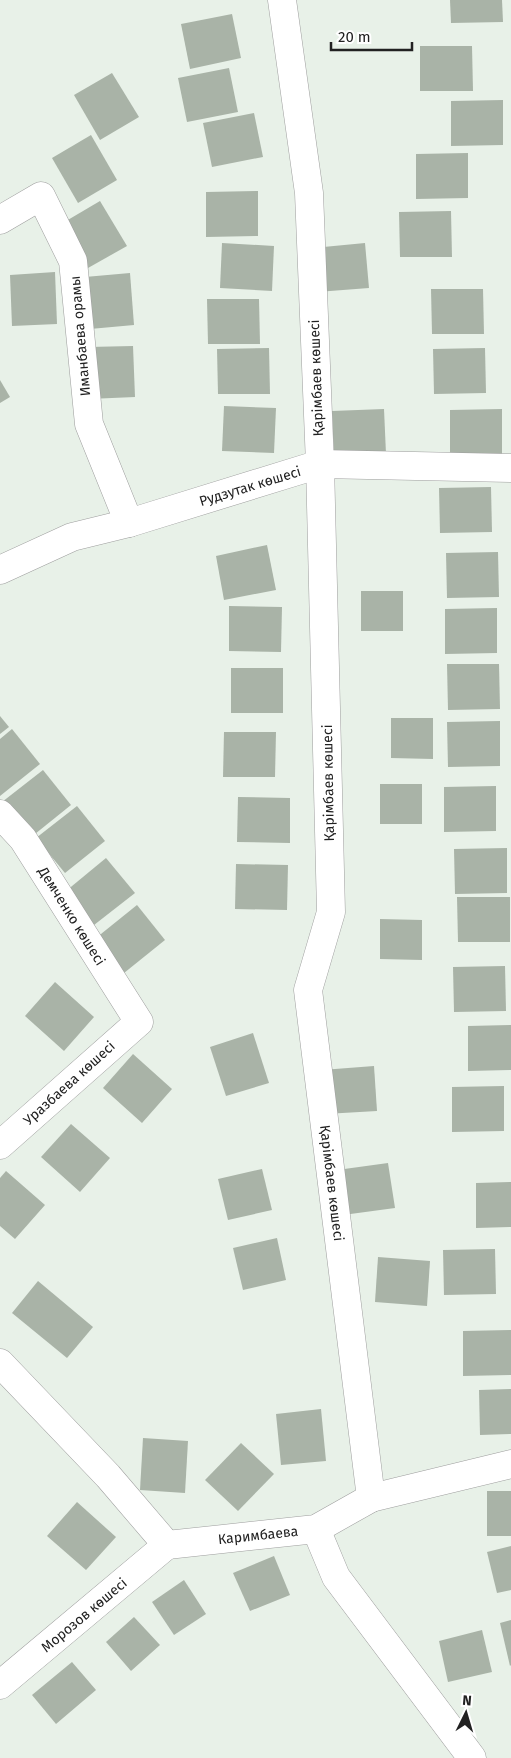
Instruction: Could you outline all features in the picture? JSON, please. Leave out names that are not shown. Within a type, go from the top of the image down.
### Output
[{"type":"street","name":"Қарімбаев көшесі","points":[[282,0],[309,193],[320,464],[331,912],[308,990],[371,1498]]},
{"type":"street","name":"Иманбаева орамы","points":[[0,220],[41,196],[73,261],[89,424],[128,523]]},
{"type":"street","name":"Рудзутак көшесі","points":[[0,570],[72,537],[128,523],[320,464],[511,468]]},
{"type":"street","name":"Демченко көшесі","points":[[0,814],[23,839],[138,1022]]},
{"type":"street","name":"Уразбаева көшесі","points":[[0,1144],[138,1022]]},
{"type":"street","points":[[0,1364],[108,1476],[167,1545]]},
{"type":"street","points":[[316,1529],[371,1498],[511,1464]]},
{"type":"street","name":"Каримбаева","points":[[167,1545],[316,1529],[336,1577],[472,1758]]},
{"type":"street","name":"Морозов көшесі","points":[[0,1686],[167,1545]]},
{"type":"building","points":[[450,0],[502,0],[503,22],[451,23]]},
{"type":"building","points":[[232,14],[241,58],[190,69],[181,24]]},
{"type":"building","points":[[420,46],[472,46],[473,91],[420,91]]},
{"type":"building","points":[[229,68],[238,112],[187,122],[178,78]]},
{"type":"building","points":[[112,73],[139,117],[100,140],[74,95]]},
{"type":"building","points":[[503,100],[503,145],[451,146],[451,101]]},
{"type":"building","points":[[254,113],[263,157],[212,167],[203,123]]},
{"type":"building","points":[[91,135],[117,180],[78,203],[52,158]]},
{"type":"building","points":[[468,153],[468,198],[416,199],[416,154]]},
{"type":"building","points":[[258,191],[258,236],[206,237],[206,192]]},
{"type":"building","points":[[100,201],[127,246],[88,268],[61,224]]},
{"type":"building","points":[[451,211],[452,257],[400,257],[399,212]]},
{"type":"building","points":[[222,243],[274,246],[272,291],[220,288]]},
{"type":"building","points":[[365,243],[369,288],[317,292],[313,248]]},
{"type":"building","points":[[55,272],[57,324],[12,326],[10,275]]},
{"type":"building","points":[[130,273],[134,325],[90,329],[85,277]]},
{"type":"building","points":[[431,289],[483,289],[484,334],[432,334]]},
{"type":"building","points":[[207,299],[259,299],[260,344],[208,344]]},
{"type":"building","points":[[133,346],[135,397],[89,399],[88,347]]},
{"type":"building","points":[[269,348],[270,394],[218,394],[217,349]]},
{"type":"building","points":[[485,348],[486,393],[434,394],[433,349]]},
{"type":"building","points":[[0,380],[10,397],[0,403]]},
{"type":"building","points":[[224,406],[276,408],[274,453],[222,451]]},
{"type":"building","points":[[384,409],[386,454],[334,456],[332,411]]},
{"type":"building","points":[[502,409],[502,454],[450,455],[450,410]]},
{"type":"building","points":[[491,487],[492,532],[440,533],[439,488]]},
{"type":"building","points":[[267,545],[276,590],[224,600],[216,556]]},
{"type":"building","points":[[498,552],[499,597],[447,598],[446,553]]},
{"type":"building","points":[[361,591],[403,591],[403,631],[361,631]]},
{"type":"building","points":[[229,606],[282,607],[281,652],[229,651]]},
{"type":"building","points":[[497,608],[497,653],[445,654],[445,609]]},
{"type":"building","points":[[447,664],[499,664],[500,709],[448,710]]},
{"type":"building","points":[[231,668],[283,668],[283,713],[231,713]]},
{"type":"building","points":[[0,716],[9,727],[0,734]]},
{"type":"building","points":[[391,718],[433,718],[433,759],[391,758]]},
{"type":"building","points":[[500,721],[500,766],[448,767],[447,722]]},
{"type":"building","points":[[12,729],[40,764],[0,796],[0,739]]},
{"type":"building","points":[[224,732],[276,732],[275,777],[223,777]]},
{"type":"building","points":[[43,770],[71,805],[30,838],[2,802]]},
{"type":"building","points":[[380,784],[422,784],[422,824],[380,824]]},
{"type":"building","points":[[496,786],[496,831],[444,832],[444,787]]},
{"type":"building","points":[[238,797],[290,798],[290,843],[237,842]]},
{"type":"building","points":[[77,806],[105,841],[65,873],[36,838]]},
{"type":"building","points":[[507,848],[507,893],[455,894],[454,849]]},
{"type":"building","points":[[106,858],[135,893],[94,925],[66,891]]},
{"type":"building","points":[[236,864],[288,865],[287,910],[235,909]]},
{"type":"building","points":[[457,897],[510,897],[510,942],[458,942]]},
{"type":"building","points":[[137,905],[165,940],[124,973],[96,938]]},
{"type":"building","points":[[380,919],[422,920],[422,960],[380,959]]},
{"type":"building","points":[[505,966],[506,1011],[454,1012],[453,967]]},
{"type":"building","points":[[55,982],[94,1017],[64,1051],[25,1016]]},
{"type":"building","points":[[511,1025],[511,1070],[468,1071],[468,1026]]},
{"type":"building","points":[[253,1033],[269,1083],[226,1096],[210,1047]]},
{"type":"building","points":[[133,1054],[172,1089],[142,1123],[103,1088]]},
{"type":"building","points":[[374,1066],[377,1111],[325,1114],[322,1070]]},
{"type":"building","points":[[504,1086],[504,1131],[452,1132],[452,1087]]},
{"type":"building","points":[[71,1124],[110,1158],[80,1192],[41,1157]]},
{"type":"building","points":[[388,1163],[395,1208],[343,1215],[337,1170]]},
{"type":"building","points":[[262,1169],[272,1210],[228,1220],[218,1179]]},
{"type":"building","points":[[6,1171],[45,1205],[15,1239],[0,1226],[0,1178]]},
{"type":"building","points":[[511,1182],[511,1227],[476,1228],[476,1183]]},
{"type":"building","points":[[277,1238],[286,1280],[243,1290],[233,1248]]},
{"type":"building","points":[[495,1249],[496,1294],[444,1295],[443,1250]]},
{"type":"building","points":[[378,1257],[430,1261],[427,1306],[375,1302]]},
{"type":"building","points":[[38,1281],[93,1327],[67,1358],[12,1313]]},
{"type":"building","points":[[511,1330],[511,1375],[463,1376],[463,1331]]},
{"type":"building","points":[[511,1389],[511,1434],[480,1435],[479,1390]]},
{"type":"building","points":[[321,1409],[326,1461],[281,1465],[276,1414]]},
{"type":"building","points":[[143,1438],[188,1441],[185,1493],[140,1490]]},
{"type":"building","points":[[241,1443],[274,1474],[238,1511],[205,1480]]},
{"type":"building","points":[[487,1491],[511,1491],[511,1536],[487,1536]]},
{"type":"building","points":[[77,1502],[116,1537],[86,1570],[47,1536]]},
{"type":"building","points":[[511,1546],[511,1590],[497,1593],[487,1552]]},
{"type":"building","points":[[274,1556],[290,1595],[250,1611],[233,1573]]},
{"type":"building","points":[[184,1580],[206,1614],[174,1635],[152,1602]]},
{"type":"building","points":[[134,1617],[160,1645],[131,1671],[106,1642]]},
{"type":"building","points":[[511,1620],[511,1665],[510,1666],[500,1623]]},
{"type":"building","points":[[482,1630],[492,1672],[448,1682],[439,1641]]},
{"type":"building","points":[[72,1662],[96,1690],[56,1724],[32,1695]]}]
